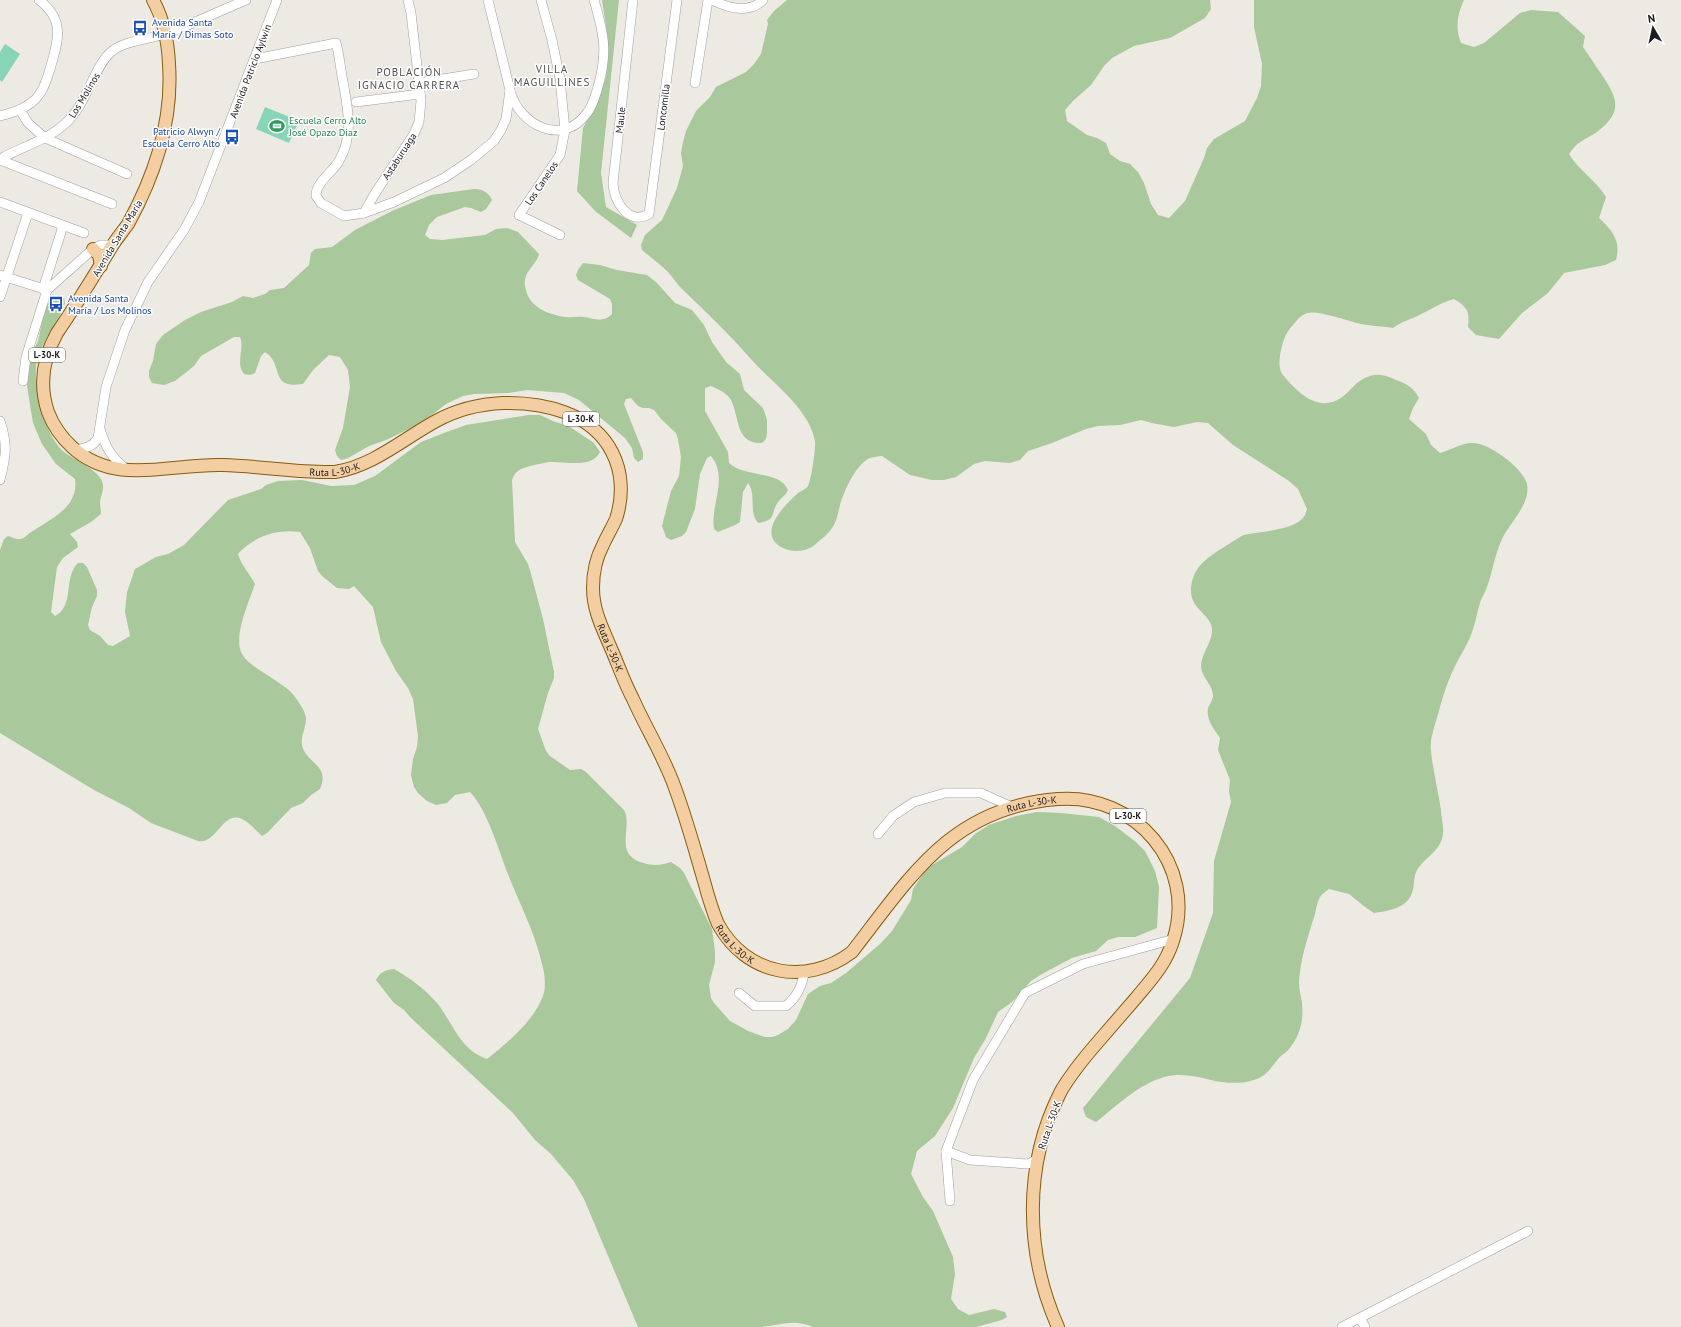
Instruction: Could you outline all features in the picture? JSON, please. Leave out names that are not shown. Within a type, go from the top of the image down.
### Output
[{"type":"main road","name":"Avenida Santa María","points":[[128,471],[111,468],[93,462],[75,450],[63,437],[49,414],[43,387],[44,368],[52,341],[127,225],[154,167],[164,136],[170,87],[169,58],[160,14],[153,0]]},
{"type":"main road","points":[[93,249],[99,255],[101,266]]},
{"type":"main road","name":"Ruta L-30-K","points":[[128,471],[158,470],[211,464],[262,466],[326,472],[343,471],[365,463],[444,417],[465,409],[490,404],[516,403],[562,411],[577,417],[591,426],[603,438],[613,454],[621,481],[620,501],[616,520],[600,550],[594,569],[593,598],[599,621],[632,697],[671,778],[685,817],[714,915],[722,932],[738,950],[757,964],[775,970],[804,972],[830,966],[852,952],[913,873],[946,841],[984,818],[1012,807],[1050,800],[1086,800],[1116,809],[1142,826],[1162,850],[1174,878],[1178,909],[1174,940],[1160,969],[1085,1056],[1062,1089],[1048,1123],[1038,1158],[1032,1206],[1034,1237],[1042,1284],[1058,1327]]},
{"type":"street","points":[[0,116],[20,110],[31,104],[42,90],[58,43],[58,30],[54,18],[47,7],[39,0]]},
{"type":"street","name":"Los Molinos","points":[[0,160],[60,129],[75,113],[103,60],[110,52],[120,46],[165,34],[246,0]]},
{"type":"street","name":"Astaburuaga","points":[[364,213],[414,134],[420,115],[420,94],[411,13],[408,0]]},
{"type":"street","points":[[488,0],[510,90],[518,109],[528,120],[547,129],[565,130],[576,124],[588,113],[594,99],[602,71],[605,55],[604,39],[594,0]]},
{"type":"street","points":[[541,0],[552,40],[560,78],[565,130]]},
{"type":"street","name":"Maule","points":[[633,0],[614,188],[621,207],[627,213],[640,217],[649,214]]},
{"type":"street","name":"Loncomilla","points":[[649,214],[677,0]]},
{"type":"street","points":[[695,83],[708,0]]},
{"type":"street","points":[[712,0],[728,7],[739,9],[750,8],[763,0]]},
{"type":"street","name":"Avenida Patricio Aylwin","points":[[75,450],[95,443],[98,438],[99,426],[110,374],[124,330],[148,282],[184,230],[199,202],[255,59],[275,2]]},
{"type":"street","points":[[255,59],[336,43],[348,112],[348,132],[345,147],[339,162],[317,188],[316,196],[321,203],[344,216],[364,213],[394,202],[444,178],[471,160],[488,146],[498,135],[504,124],[510,90]]},
{"type":"street","points":[[418,83],[474,74]]},
{"type":"street","points":[[356,102],[420,94]]},
{"type":"street","points":[[20,110],[28,123],[45,138],[127,174]]},
{"type":"street","name":"Los Canelos","points":[[560,235],[519,215],[560,155],[565,130]]},
{"type":"street","points":[[0,160],[112,204]]},
{"type":"street","points":[[0,202],[84,233]]},
{"type":"street","points":[[0,297],[3,276],[28,213]]},
{"type":"street","points":[[24,381],[26,357],[63,226]]},
{"type":"street","points":[[45,289],[93,249],[101,245],[113,245]]},
{"type":"street","points":[[3,276],[45,289]]},
{"type":"street","points":[[0,421],[5,436],[6,456],[0,480]]},
{"type":"street","points":[[99,426],[108,451],[115,460],[128,471]]},
{"type":"street","points":[[878,834],[893,816],[914,802],[945,793],[981,793],[1012,807]]},
{"type":"street","points":[[950,1201],[946,1151],[973,1080],[1025,993],[1083,964],[1174,940]]},
{"type":"street","points":[[739,993],[755,1006],[786,1006],[792,1001],[799,989],[804,972]]},
{"type":"street","points":[[946,1151],[970,1160],[1028,1164],[1038,1158]]},
{"type":"street","points":[[1342,1327],[1528,1231]]},
{"type":"street","points":[[1360,1318],[1365,1327]]},
{"type":"green space","points":[[602,0],[619,0],[601,173],[606,207],[637,225],[631,238],[595,211],[577,191],[583,128],[596,104],[606,77],[608,40]]},
{"type":"green space","points":[[787,0],[1210,0],[1211,9],[1205,18],[1170,38],[1134,46],[1112,58],[1104,66],[1091,85],[1065,110],[1067,121],[1087,135],[1106,143],[1110,154],[1120,161],[1130,164],[1138,172],[1144,183],[1151,204],[1158,215],[1169,218],[1185,201],[1207,148],[1214,139],[1245,121],[1257,98],[1261,86],[1262,64],[1254,27],[1254,0],[1464,0],[1458,16],[1457,27],[1459,37],[1461,43],[1474,47],[1484,43],[1520,13],[1531,10],[1558,12],[1585,36],[1583,47],[1612,91],[1615,105],[1611,118],[1597,132],[1578,143],[1569,154],[1606,197],[1599,218],[1615,237],[1617,242],[1616,260],[1605,265],[1564,273],[1548,293],[1522,313],[1499,339],[1476,335],[1468,327],[1467,310],[1462,304],[1454,299],[1438,305],[1393,328],[1361,324],[1324,314],[1312,312],[1307,313],[1296,321],[1287,332],[1284,340],[1280,353],[1280,369],[1283,375],[1301,394],[1316,402],[1324,403],[1332,402],[1341,398],[1357,383],[1370,376],[1383,375],[1404,383],[1415,392],[1419,398],[1409,419],[1426,434],[1431,445],[1440,453],[1470,443],[1481,444],[1497,452],[1513,464],[1524,478],[1527,484],[1527,491],[1524,504],[1504,535],[1499,546],[1469,641],[1449,680],[1432,735],[1431,751],[1443,825],[1442,840],[1417,870],[1410,898],[1396,908],[1374,913],[1349,894],[1329,889],[1321,896],[1317,903],[1301,965],[1299,982],[1302,1003],[1302,1022],[1296,1039],[1288,1050],[1264,1075],[1252,1081],[1231,1083],[1199,1077],[1176,1075],[1164,1077],[1145,1085],[1096,1122],[1086,1117],[1083,1108],[1190,978],[1213,913],[1214,861],[1231,802],[1229,791],[1230,780],[1218,750],[1220,738],[1208,716],[1208,708],[1213,698],[1213,693],[1203,675],[1201,662],[1210,641],[1212,632],[1209,620],[1192,599],[1191,591],[1194,575],[1201,564],[1217,551],[1240,537],[1290,526],[1303,518],[1307,509],[1298,489],[1289,481],[1233,445],[1208,423],[1197,422],[1174,427],[1141,420],[1120,425],[1098,426],[1086,429],[1028,451],[1020,460],[1010,463],[985,461],[974,464],[956,477],[944,480],[932,480],[910,475],[882,456],[870,458],[860,466],[851,478],[842,499],[835,523],[826,535],[812,547],[804,550],[797,551],[784,549],[778,545],[773,539],[771,532],[776,518],[781,510],[798,493],[805,489],[809,483],[815,445],[811,429],[798,407],[789,397],[681,288],[667,271],[642,250],[641,245],[645,235],[662,220],[677,188],[683,166],[681,153],[683,142],[686,131],[696,111],[710,97],[716,87],[746,72],[754,64],[761,54],[768,24],[767,20],[774,11]]},
{"type":"green space","points":[[5,44],[20,54],[2,82],[0,80],[0,52]]},
{"type":"green space","name":"Escuela Cerro Alto José Opazo Diaz","points":[[265,107],[297,120],[296,122],[298,123],[289,143],[256,129]]},
{"type":"green space","points":[[474,189],[484,192],[491,197],[492,200],[486,209],[481,212],[465,207],[437,217],[429,225],[425,235],[430,239],[442,240],[485,235],[496,229],[507,228],[518,232],[539,254],[526,276],[525,286],[530,299],[539,308],[558,316],[567,317],[605,319],[612,314],[612,304],[610,299],[578,280],[576,275],[583,263],[647,275],[656,282],[675,303],[692,310],[704,325],[712,342],[726,362],[740,374],[744,390],[763,408],[767,420],[766,439],[762,443],[753,442],[743,435],[734,407],[727,395],[711,386],[705,388],[705,411],[728,452],[729,463],[744,471],[778,479],[788,490],[778,502],[771,518],[764,522],[758,523],[753,513],[752,493],[748,483],[743,492],[740,522],[718,532],[714,529],[713,520],[719,482],[716,464],[711,456],[707,458],[700,474],[695,509],[686,532],[682,536],[671,540],[666,537],[662,526],[671,491],[679,476],[681,457],[678,439],[676,433],[654,410],[638,406],[631,398],[626,399],[624,404],[643,452],[643,459],[638,462],[634,458],[632,448],[625,438],[579,400],[564,393],[527,390],[508,393],[474,394],[463,396],[446,404],[428,418],[407,430],[341,460],[337,456],[335,450],[343,428],[350,387],[348,370],[340,357],[329,355],[313,370],[303,384],[292,385],[281,380],[271,357],[265,352],[261,356],[255,373],[250,375],[244,374],[240,365],[240,337],[234,337],[201,356],[194,366],[175,381],[164,385],[152,383],[149,377],[149,371],[153,361],[156,344],[163,335],[185,320],[201,312],[232,302],[243,296],[253,298],[265,294],[270,290],[284,288],[309,265],[311,253],[315,249],[332,247],[355,230],[392,211],[431,195]]},
{"type":"green space","points":[[59,295],[64,298],[65,303],[43,345],[37,360],[36,382],[38,395],[46,422],[57,445],[64,452],[96,473],[100,477],[103,486],[100,502],[101,514],[91,522],[70,534],[77,542],[78,547],[63,558],[57,567],[51,612],[55,616],[65,605],[71,576],[74,569],[78,563],[83,563],[87,567],[97,590],[97,596],[92,607],[88,625],[90,630],[100,636],[108,645],[113,646],[130,636],[125,612],[127,592],[135,569],[156,557],[168,554],[184,545],[228,500],[261,489],[266,485],[278,481],[302,480],[331,486],[354,485],[375,476],[421,442],[466,425],[529,415],[540,415],[555,422],[567,425],[594,443],[600,452],[591,461],[578,463],[549,462],[530,466],[517,472],[512,480],[515,542],[528,564],[531,574],[543,619],[554,672],[554,678],[548,693],[538,729],[546,751],[550,756],[570,770],[581,769],[586,772],[624,810],[627,824],[626,846],[632,858],[652,865],[671,862],[680,868],[684,873],[712,929],[715,962],[709,985],[711,998],[730,1021],[748,1031],[765,1037],[772,1037],[788,1029],[796,1020],[808,994],[820,986],[831,983],[846,973],[880,944],[892,931],[911,900],[913,889],[927,868],[962,847],[975,834],[989,825],[1016,816],[1037,812],[1099,817],[1115,826],[1145,851],[1155,871],[1159,887],[1157,928],[1135,937],[1118,937],[1108,940],[1096,951],[1072,958],[1031,981],[1012,1002],[998,1012],[986,1038],[974,1058],[953,1108],[935,1136],[917,1151],[911,1174],[923,1197],[933,1211],[953,1257],[955,1274],[951,1299],[958,1309],[969,1315],[994,1309],[1005,1312],[1007,1317],[1002,1320],[976,1327],[813,1327],[806,1324],[786,1323],[759,1327],[638,1327],[584,1199],[573,1180],[551,1154],[535,1140],[513,1113],[404,1010],[394,1003],[376,980],[383,972],[394,969],[411,980],[422,988],[437,1003],[464,1043],[478,1055],[487,1059],[526,1023],[539,1005],[545,987],[545,978],[538,949],[482,809],[470,792],[455,795],[447,803],[436,805],[427,801],[414,787],[411,775],[418,736],[413,699],[381,642],[373,607],[354,586],[349,589],[337,588],[322,576],[318,571],[310,548],[300,532],[291,531],[266,535],[251,543],[238,554],[241,562],[255,584],[246,609],[239,636],[241,652],[249,663],[290,691],[300,704],[306,718],[302,746],[308,756],[319,767],[323,776],[320,789],[303,803],[291,808],[267,833],[262,836],[242,819],[235,818],[229,819],[224,823],[210,838],[205,841],[198,841],[151,823],[129,808],[94,790],[0,733],[0,550],[4,539],[8,536],[22,539],[63,511],[73,497],[75,489],[75,479],[56,464],[42,444],[33,423],[27,386],[29,361],[38,341],[46,304],[54,297]]},
{"type":"place","name":"Avenida Santa María / Dimas Soto","points":[[140,28]]},
{"type":"place","name":"Escuela Cerro Alto José Opazo Diaz","points":[[277,126]]},
{"type":"place","name":"Patricio Alwyn / Escuela Cerro Alto","points":[[232,137]]},
{"type":"place","name":"Avenida Santa María / Los Molinos","points":[[56,304]]},
{"type":"district","name":"VILLA MAGUILLINES","points":[[552,75]]},
{"type":"district","name":"POBLACIÓN IGNACIO CARRERA","points":[[409,78]]}]
